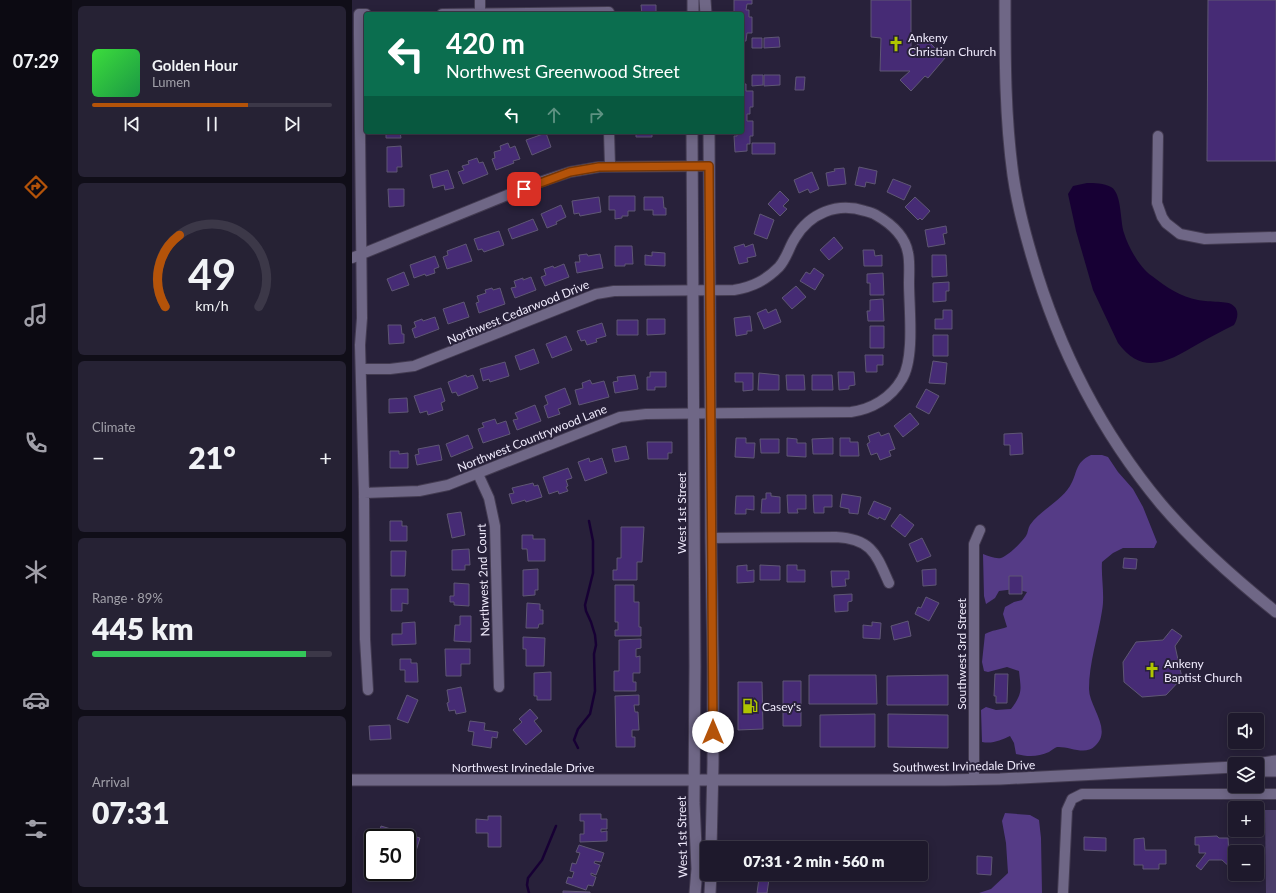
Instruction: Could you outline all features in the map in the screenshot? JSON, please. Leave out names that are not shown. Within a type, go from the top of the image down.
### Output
[{"type":"main road","points":[[693,0],[693,12]]},
{"type":"main road","points":[[705,0],[706,12]]},
{"type":"main road","points":[[1005,0],[1006,107],[1013,177],[1019,209],[1038,278],[1064,347],[1079,381],[1120,450],[1157,499],[1185,530],[1235,578],[1276,612]]},
{"type":"main road","name":"West 1st Street","points":[[692,134],[696,695],[694,781],[697,869],[695,893]]},
{"type":"main road","points":[[709,134],[713,667],[711,841]]},
{"type":"main road","points":[[1264,763],[1276,761]]},
{"type":"main road","name":"Southwest Irvinedale Drive","points":[[694,781],[974,780],[1228,767]]},
{"type":"main road","points":[[1264,771],[1276,772]]},
{"type":"main road","name":"Northwest Irvinedale Drive","points":[[352,780],[694,781]]},
{"type":"main road","points":[[710,893],[711,881]]},
{"type":"street","points":[[480,0],[480,12]]},
{"type":"street","points":[[363,14],[356,257],[362,287],[360,345],[362,369],[365,639],[368,690]]},
{"type":"street","points":[[610,134],[610,166]]},
{"type":"street","points":[[1158,136],[1157,203],[1166,223],[1180,234],[1205,239],[1276,237]]},
{"type":"street","points":[[356,257],[554,177],[583,169],[610,166],[709,166]]},
{"type":"street","name":"Northwest Cedarwood Drive","points":[[362,369],[390,369],[414,366],[596,294],[614,291],[710,291],[746,288],[764,280],[784,259],[795,238],[807,223],[824,211],[842,207],[856,208],[875,214],[892,226],[901,236],[908,253],[909,277]]},
{"type":"street","name":"Northwest Countrywood Lane","points":[[364,493],[419,491],[448,486],[620,417],[646,414],[862,411],[879,403],[893,391],[903,378],[908,362],[910,342],[909,277]]},
{"type":"street","name":"Northwest 2nd Court","points":[[478,474],[489,498],[495,526],[499,687]]},
{"type":"street","name":"Southwest 3rd Street","points":[[974,780],[974,544],[980,530]]},
{"type":"street","points":[[711,538],[836,537],[855,540],[869,547],[877,558],[889,583]]},
{"type":"street","points":[[1063,893],[1066,810],[1072,799],[1082,794],[1276,794]]},
{"type":"shaded area","points":[[1087,183],[1105,185],[1115,190],[1119,201],[1126,239],[1131,251],[1143,268],[1168,288],[1186,297],[1201,301],[1225,302],[1231,304],[1237,311],[1234,325],[1177,356],[1156,363],[1147,363],[1137,360],[1127,354],[1118,343],[1093,290],[1076,231],[1068,194],[1073,186]]},
{"type":"shaded area","points":[[1091,455],[1102,455],[1108,457],[1118,472],[1133,489],[1143,507],[1157,542],[1154,548],[1123,548],[1113,553],[1102,562],[1103,605],[1089,679],[1090,696],[1101,726],[1102,733],[1100,740],[1095,746],[1087,750],[1057,747],[1045,754],[1037,756],[1016,754],[1014,743],[1010,736],[993,742],[982,742],[981,710],[986,707],[996,710],[1011,709],[1018,699],[1020,691],[1019,671],[1007,667],[988,672],[984,671],[982,662],[985,634],[1007,627],[1003,614],[1005,607],[1022,600],[1027,592],[1015,589],[999,591],[995,598],[986,604],[984,596],[983,554],[994,558],[1001,558],[1015,548],[1026,536],[1029,526],[1034,520],[1066,492],[1073,481],[1079,465]]},
{"type":"shaded area","points":[[1265,810],[1276,810],[1276,893],[1266,893]]},
{"type":"shaded area","points":[[1005,813],[1030,815],[1039,820],[1041,838],[1042,893],[979,893],[991,889],[1008,873],[1006,843],[1002,821]]},
{"type":"building","points":[[734,0],[752,0],[752,4],[747,4],[746,10],[749,10],[749,17],[752,17],[752,33],[747,33],[746,41],[744,41],[744,12],[734,12]]},
{"type":"building","name":"Ankeny Christian Church","points":[[871,0],[911,0],[911,49],[926,39],[945,58],[928,78],[925,76],[911,91],[900,80],[910,71],[880,71],[881,38],[871,37]]},
{"type":"building","points":[[1208,0],[1276,0],[1276,161],[1207,161]]},
{"type":"building","points":[[641,5],[656,5],[656,12],[642,12]]},
{"type":"building","points":[[779,37],[780,47],[764,48],[764,38]]},
{"type":"building","points":[[752,38],[762,38],[762,48],[752,48]]},
{"type":"building","points":[[752,75],[763,75],[763,85],[752,86]]},
{"type":"building","points":[[764,75],[780,75],[780,85],[764,86]]},
{"type":"building","points":[[796,77],[805,77],[804,90],[795,90]]},
{"type":"building","points":[[744,84],[746,84],[746,91],[753,91],[753,107],[750,107],[750,114],[747,114],[747,121],[753,121],[753,136],[750,136],[750,144],[747,144],[747,151],[735,152],[734,136],[737,136],[737,134],[744,134]]},
{"type":"building","points":[[386,134],[400,134],[401,138],[386,138]]},
{"type":"building","points":[[546,134],[551,147],[532,155],[526,140]]},
{"type":"building","points":[[636,134],[652,134],[652,137],[636,137]]},
{"type":"building","points":[[508,143],[510,148],[515,146],[520,159],[496,170],[492,159],[495,158],[494,152],[501,150],[500,146]]},
{"type":"building","points":[[752,143],[775,143],[775,154],[752,154]]},
{"type":"building","points":[[401,146],[402,167],[397,167],[397,172],[387,172],[387,147]]},
{"type":"building","points":[[477,158],[479,163],[483,162],[488,174],[463,184],[458,172],[464,170],[462,166],[469,164],[468,161]]},
{"type":"building","points":[[859,167],[877,171],[875,184],[866,182],[865,187],[855,185]]},
{"type":"building","points":[[844,168],[846,184],[828,186],[826,173],[835,171],[834,169]]},
{"type":"building","points":[[448,170],[454,188],[445,190],[444,185],[433,188],[430,175]]},
{"type":"building","points":[[812,172],[819,189],[810,193],[808,189],[799,193],[794,180]]},
{"type":"building","points":[[893,179],[911,186],[904,200],[887,192]]},
{"type":"building","points":[[388,189],[404,189],[404,206],[389,207]]},
{"type":"building","points":[[780,191],[789,200],[783,206],[787,209],[780,216],[768,204]]},
{"type":"building","points":[[609,196],[635,196],[635,211],[628,211],[628,216],[622,216],[622,218],[615,219],[615,210],[609,210]]},
{"type":"building","points":[[599,197],[601,212],[580,216],[579,213],[574,214],[572,201]]},
{"type":"building","points":[[644,197],[663,197],[666,215],[653,215],[653,210],[644,210]]},
{"type":"building","points":[[915,197],[930,211],[922,220],[920,218],[918,220],[905,207]]},
{"type":"building","points":[[561,205],[566,217],[556,222],[557,224],[547,228],[541,214]]},
{"type":"building","points":[[760,214],[774,220],[767,239],[754,234]]},
{"type":"building","points":[[533,219],[538,230],[512,239],[508,229]]},
{"type":"building","points":[[946,226],[947,233],[943,234],[945,244],[928,247],[925,230]]},
{"type":"building","points":[[499,231],[504,245],[484,252],[482,249],[478,250],[474,239]]},
{"type":"building","points":[[834,237],[843,248],[829,260],[820,250]]},
{"type":"building","points":[[466,244],[472,261],[447,269],[443,257],[448,255],[447,251]]},
{"type":"building","points":[[744,244],[745,247],[753,244],[756,256],[747,258],[748,262],[739,264],[734,247]]},
{"type":"building","points":[[615,246],[632,246],[633,264],[615,266]]},
{"type":"building","points":[[863,250],[874,250],[875,256],[882,255],[882,266],[864,266]]},
{"type":"building","points":[[652,252],[665,253],[665,266],[645,265],[645,255],[652,256]]},
{"type":"building","points":[[587,254],[588,256],[600,254],[603,268],[577,273],[575,262],[580,262],[579,255]]},
{"type":"building","points":[[932,255],[946,255],[947,276],[932,277]]},
{"type":"building","points":[[435,256],[439,267],[434,269],[435,273],[426,276],[425,274],[414,278],[410,265]]},
{"type":"building","points":[[564,264],[569,277],[545,286],[541,277],[546,275],[544,269],[553,266],[554,268]]},
{"type":"building","points":[[814,268],[824,275],[815,290],[800,281],[806,272],[810,274]]},
{"type":"building","points":[[404,272],[409,285],[392,291],[387,279]]},
{"type":"building","points":[[883,273],[884,295],[870,295],[870,283],[867,283],[867,274]]},
{"type":"building","points":[[531,277],[536,290],[515,298],[511,288],[516,287],[514,281]]},
{"type":"building","points":[[949,282],[949,291],[946,291],[946,301],[933,302],[933,283]]},
{"type":"building","points":[[796,286],[806,297],[792,309],[782,298]]},
{"type":"building","points":[[492,288],[493,290],[500,288],[505,304],[479,313],[476,303],[479,302],[477,296],[486,293],[485,290]]},
{"type":"building","points":[[883,299],[884,321],[868,321],[867,311],[870,311],[870,300]]},
{"type":"building","points":[[464,302],[469,317],[448,324],[443,309]]},
{"type":"building","points":[[766,309],[768,313],[776,309],[781,322],[764,329],[757,313]]},
{"type":"building","points":[[943,310],[952,310],[952,329],[935,329],[935,319],[943,319]]},
{"type":"building","points":[[750,316],[752,331],[747,331],[747,334],[736,336],[734,318]]},
{"type":"building","points":[[435,317],[439,329],[415,338],[412,329],[416,327],[414,322]]},
{"type":"building","points":[[647,319],[665,319],[665,334],[647,335]]},
{"type":"building","points":[[617,320],[638,320],[638,335],[617,335]]},
{"type":"building","points":[[602,323],[606,336],[596,339],[597,342],[587,345],[585,340],[581,341],[577,331]]},
{"type":"building","points":[[388,325],[401,325],[402,334],[404,334],[404,343],[389,344]]},
{"type":"building","points":[[870,326],[884,326],[884,348],[870,348]]},
{"type":"building","points":[[933,335],[948,335],[948,356],[933,356]]},
{"type":"building","points":[[566,336],[572,350],[552,358],[546,344]]},
{"type":"building","points":[[534,349],[539,363],[520,370],[515,356]]},
{"type":"building","points":[[865,355],[883,355],[883,365],[877,365],[877,372],[866,372]]},
{"type":"building","points":[[933,361],[947,363],[945,384],[929,383]]},
{"type":"building","points":[[505,362],[509,376],[490,382],[489,379],[483,381],[480,369]]},
{"type":"building","points":[[650,372],[666,372],[666,387],[655,387],[655,390],[647,390],[647,377],[650,377]]},
{"type":"building","points":[[838,372],[854,372],[855,385],[849,386],[849,389],[839,390]]},
{"type":"building","points":[[735,373],[753,373],[753,390],[743,391],[743,382],[735,382]]},
{"type":"building","points":[[759,373],[779,375],[779,390],[758,390]]},
{"type":"building","points":[[466,375],[467,377],[473,375],[478,388],[458,396],[456,392],[452,393],[448,382]]},
{"type":"building","points":[[635,375],[638,389],[615,393],[613,382],[618,381],[617,377]]},
{"type":"building","points":[[786,375],[804,375],[805,390],[787,390]]},
{"type":"building","points":[[812,375],[832,375],[833,390],[812,390]]},
{"type":"building","points":[[590,380],[592,384],[604,381],[609,397],[579,405],[575,390],[583,388],[582,383]]},
{"type":"building","points":[[441,388],[445,401],[441,403],[443,410],[428,415],[427,411],[420,413],[414,396]]},
{"type":"building","points":[[565,388],[571,404],[558,409],[560,414],[548,418],[544,406],[548,404],[545,396]]},
{"type":"building","points":[[926,389],[939,396],[929,414],[916,407]]},
{"type":"building","points":[[407,398],[408,412],[389,413],[389,399]]},
{"type":"building","points":[[535,405],[541,421],[517,430],[513,420],[518,419],[515,413]]},
{"type":"building","points":[[910,413],[919,424],[903,437],[894,426]]},
{"type":"building","points":[[495,419],[497,424],[506,421],[510,434],[483,443],[478,429],[484,427],[482,423]]},
{"type":"building","points":[[879,432],[881,436],[889,433],[895,449],[889,451],[891,456],[880,460],[877,453],[871,455],[867,444],[870,442],[868,436]]},
{"type":"building","points":[[1022,433],[1023,454],[1010,455],[1010,445],[1004,445],[1004,434]]},
{"type":"building","points":[[468,435],[473,448],[451,457],[446,444]]},
{"type":"building","points":[[736,438],[746,438],[746,443],[755,443],[754,458],[735,457]]},
{"type":"building","points":[[787,438],[797,439],[797,443],[806,443],[806,457],[787,456]]},
{"type":"building","points":[[833,438],[833,454],[813,454],[812,439]]},
{"type":"building","points":[[840,438],[850,438],[850,442],[858,442],[859,456],[840,456]]},
{"type":"building","points":[[760,439],[779,439],[779,453],[761,453]]},
{"type":"building","points":[[647,442],[672,442],[672,453],[668,453],[668,459],[648,459]]},
{"type":"building","points":[[439,445],[442,460],[417,465],[415,455],[419,454],[418,449]]},
{"type":"building","points":[[626,446],[629,459],[615,462],[612,449]]},
{"type":"building","points":[[390,451],[399,451],[399,454],[408,453],[408,468],[390,468]]},
{"type":"building","points":[[589,458],[590,462],[602,458],[607,473],[585,481],[578,462]]},
{"type":"building","points":[[568,468],[572,478],[566,480],[568,486],[566,487],[568,491],[559,494],[558,491],[549,494],[543,477]]},
{"type":"building","points":[[533,483],[534,486],[538,485],[542,497],[526,502],[525,500],[512,504],[509,494],[514,493],[512,488]]},
{"type":"building","points":[[766,493],[771,493],[771,496],[780,497],[780,513],[761,513],[762,499],[766,499]]},
{"type":"building","points":[[842,494],[861,497],[858,514],[849,513],[849,509],[840,507]]},
{"type":"building","points":[[787,495],[806,495],[806,509],[797,509],[798,513],[788,513]]},
{"type":"building","points":[[813,495],[832,495],[832,507],[824,507],[824,513],[814,513]]},
{"type":"building","points":[[736,496],[754,496],[754,510],[746,509],[746,514],[735,514]]},
{"type":"building","points":[[874,501],[891,508],[885,520],[879,517],[878,519],[868,514]]},
{"type":"building","points":[[461,512],[465,535],[452,538],[447,514]]},
{"type":"building","points":[[900,514],[914,525],[905,537],[891,526]]},
{"type":"building","points":[[390,521],[402,521],[402,526],[407,526],[407,541],[390,541]]},
{"type":"building","points":[[621,527],[644,527],[642,562],[637,562],[637,580],[613,580],[613,570],[617,570],[617,558],[621,558]]},
{"type":"building","points":[[522,535],[533,535],[533,539],[545,539],[545,561],[528,561],[527,549],[522,549]]},
{"type":"building","points":[[922,538],[931,556],[917,562],[909,544]]},
{"type":"building","points":[[469,549],[470,565],[465,565],[465,570],[452,570],[452,550]]},
{"type":"building","points":[[391,551],[406,551],[405,576],[391,576]]},
{"type":"building","points":[[1124,558],[1137,559],[1136,569],[1123,568]]},
{"type":"building","points":[[747,565],[747,571],[754,570],[754,582],[737,583],[737,566]]},
{"type":"building","points":[[760,565],[780,566],[780,580],[760,580]]},
{"type":"building","points":[[787,565],[797,565],[797,570],[805,570],[805,582],[787,582]]},
{"type":"building","points":[[538,569],[538,590],[535,590],[535,595],[523,596],[523,570]]},
{"type":"building","points":[[936,569],[936,585],[923,586],[922,570]]},
{"type":"building","points":[[831,571],[849,571],[849,579],[845,579],[846,586],[832,587]]},
{"type":"building","points":[[1009,576],[1022,576],[1022,594],[1009,594]]},
{"type":"building","points":[[454,583],[469,584],[469,606],[454,605],[454,602],[450,602],[450,596],[454,596]]},
{"type":"building","points":[[615,585],[634,585],[634,602],[639,602],[639,627],[641,627],[641,636],[615,636],[615,630],[618,630],[618,622],[615,622]]},
{"type":"building","points":[[391,589],[408,589],[408,604],[402,603],[402,611],[391,611]]},
{"type":"building","points":[[852,594],[852,601],[848,602],[848,611],[835,612],[834,595]]},
{"type":"building","points":[[926,597],[939,603],[929,621],[915,614],[918,607],[921,608]]},
{"type":"building","points":[[527,603],[540,604],[540,610],[543,610],[543,624],[539,624],[538,628],[526,628]]},
{"type":"building","points":[[460,616],[471,616],[471,642],[454,641],[455,625],[460,625]]},
{"type":"building","points":[[908,621],[911,636],[894,640],[891,626]]},
{"type":"building","points":[[415,622],[416,644],[392,645],[392,634],[402,634],[402,623]]},
{"type":"building","points":[[872,622],[881,623],[880,639],[863,638],[863,625],[872,626]]},
{"type":"building","name":"Ankeny Baptist Church","points":[[1172,629],[1182,636],[1175,646],[1182,678],[1166,695],[1142,697],[1124,682],[1123,662],[1136,642],[1163,640]]},
{"type":"building","points":[[523,637],[545,638],[544,666],[526,666],[526,649],[523,649]]},
{"type":"building","points":[[641,639],[641,648],[636,649],[636,657],[640,656],[640,673],[633,673],[633,682],[636,682],[636,691],[614,691],[614,671],[619,671],[619,640]]},
{"type":"building","points":[[445,649],[470,649],[470,664],[461,664],[461,676],[446,676]]},
{"type":"building","points":[[400,659],[411,659],[411,663],[417,663],[418,682],[405,682],[405,670],[400,670]]},
{"type":"building","points":[[551,672],[551,700],[537,700],[537,696],[534,696],[534,673]]},
{"type":"building","points":[[995,674],[1008,674],[1007,703],[996,703],[996,696],[994,696]]},
{"type":"building","points":[[809,675],[876,675],[877,704],[809,704]]},
{"type":"building","points":[[948,675],[948,705],[887,705],[887,676]]},
{"type":"building","points":[[783,681],[801,681],[801,726],[783,726]]},
{"type":"building","name":"Casey's","points":[[738,682],[762,682],[763,729],[738,730]]},
{"type":"building","points":[[461,687],[466,712],[456,714],[455,710],[449,711],[447,703],[449,702],[447,690]]},
{"type":"building","points":[[407,695],[418,700],[408,723],[397,719]]},
{"type":"building","points":[[639,695],[639,705],[634,705],[635,712],[638,712],[639,730],[632,730],[632,737],[635,737],[635,747],[616,747],[615,696]]},
{"type":"building","points":[[530,709],[538,718],[534,721],[542,731],[526,745],[513,730],[522,722],[519,719]]},
{"type":"building","points":[[875,714],[875,747],[820,747],[820,715]]},
{"type":"building","points":[[888,714],[948,715],[948,748],[888,747]]},
{"type":"building","points":[[470,721],[485,723],[484,730],[498,732],[497,738],[492,737],[491,748],[472,745],[474,732],[468,731]]},
{"type":"building","points":[[390,725],[391,739],[370,740],[369,726]]},
{"type":"building","points":[[580,814],[601,814],[601,819],[607,819],[607,829],[601,829],[601,832],[607,831],[607,841],[580,842],[580,834],[584,834],[584,821],[580,821]]},
{"type":"building","points":[[488,816],[501,816],[501,847],[488,847],[488,833],[476,833],[476,819],[488,820]]},
{"type":"building","points":[[381,826],[391,829],[380,829]]},
{"type":"building","points":[[1217,836],[1219,838],[1228,838],[1228,865],[1222,860],[1209,860],[1201,870],[1196,866],[1206,853],[1199,853],[1199,845],[1195,845],[1195,837]]},
{"type":"building","points":[[416,837],[420,838],[416,851]]},
{"type":"building","points":[[1084,837],[1106,838],[1106,851],[1084,850]]},
{"type":"building","points":[[1144,838],[1145,850],[1166,850],[1166,864],[1159,864],[1159,869],[1143,869],[1143,865],[1134,865],[1134,839]]},
{"type":"building","points":[[579,845],[604,853],[601,862],[595,861],[594,863],[600,865],[596,875],[591,873],[591,875],[596,877],[593,886],[588,885],[586,890],[566,883],[568,877],[572,878],[574,872],[570,871],[572,863],[576,864],[580,853],[576,852]]},
{"type":"building","points":[[977,856],[992,857],[991,875],[977,874]]},
{"type":"building","points":[[759,881],[769,881],[767,893],[757,893]]},
{"type":"building","points":[[563,891],[590,892],[590,893],[563,893]]},
{"type":"waterway","points":[[578,748],[574,740],[578,729],[590,714],[595,691],[595,635],[585,605],[593,573],[593,541],[589,521]]},
{"type":"waterway","points":[[529,893],[527,885],[528,878],[542,860],[556,826]]},
{"type":"place","name":"Ankeny Christian Church","points":[[896,44]]},
{"type":"place","name":"Ankeny Baptist Church","points":[[1152,670]]},
{"type":"place","name":"Casey's","points":[[750,706]]},
{"type":"route","points":[[524,189],[570,172],[599,167],[709,166],[713,732]]}]
